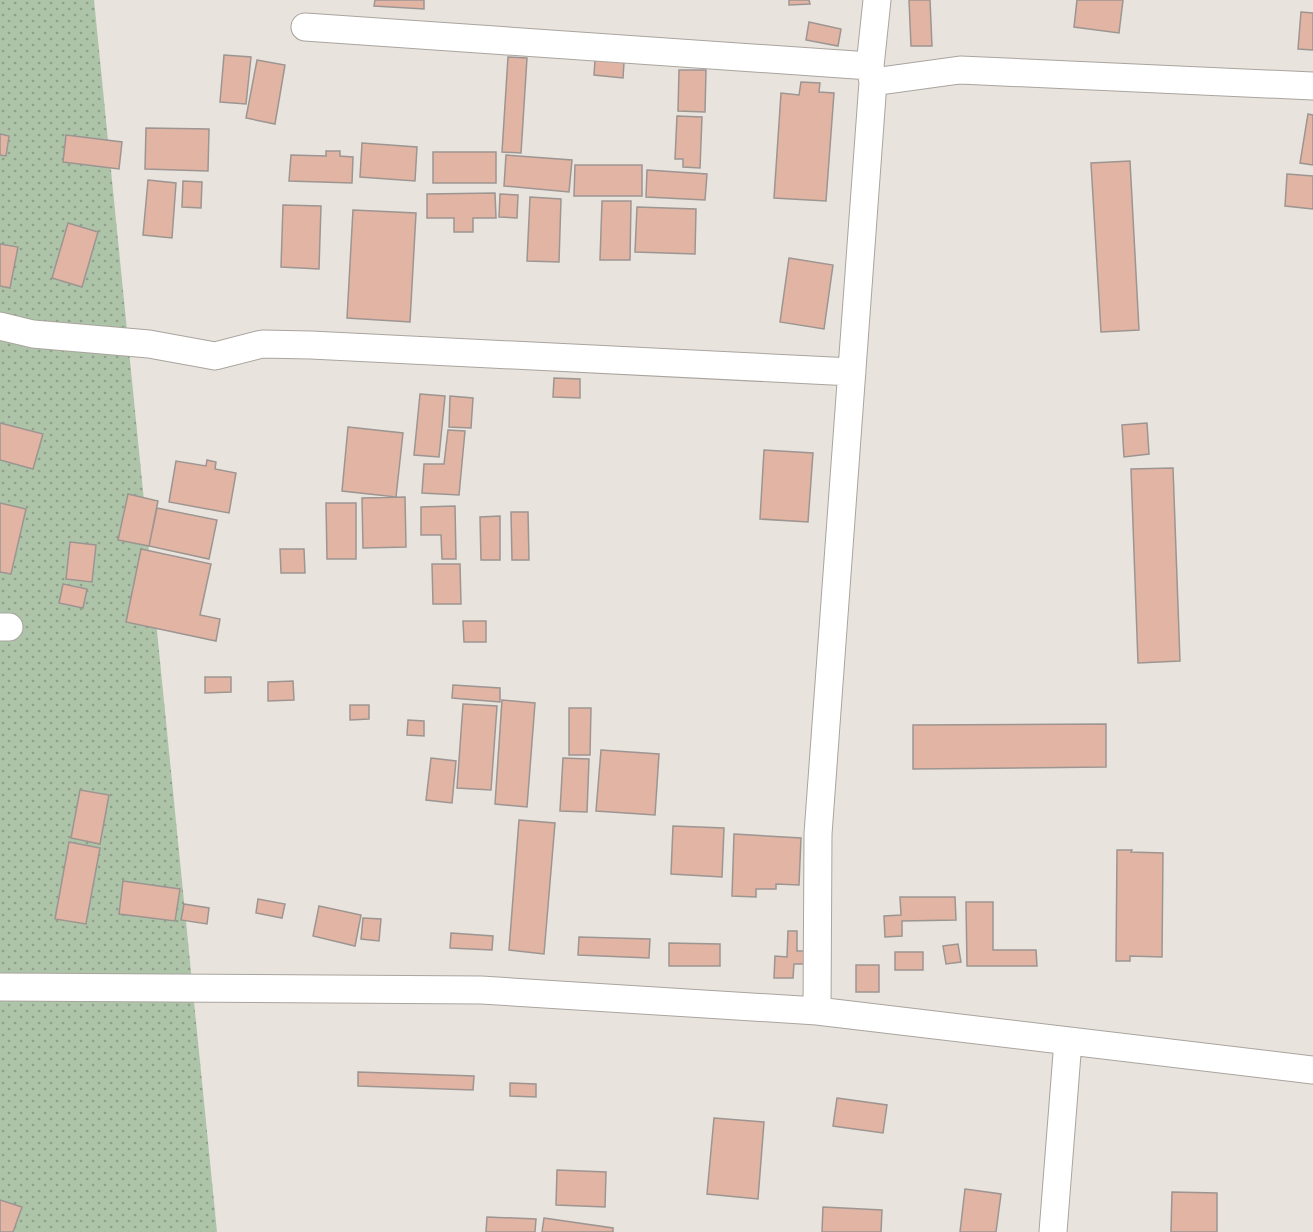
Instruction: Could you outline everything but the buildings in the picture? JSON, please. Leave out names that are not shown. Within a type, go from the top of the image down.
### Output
[{"type":"street","points":[[817,1011],[818,834],[877,0]]},
{"type":"street","points":[[305,27],[871,74],[960,70],[1313,86]]},
{"type":"street","points":[[0,326],[33,334],[149,344],[215,356],[262,344],[311,345],[852,372]]},
{"type":"street","points":[[0,987],[481,990],[817,1011],[1313,1070]]},
{"type":"street","points":[[1053,1232],[1068,1041]]},
{"type":"green space","points":[[0,0],[94,0],[217,1232],[0,1232]]}]
